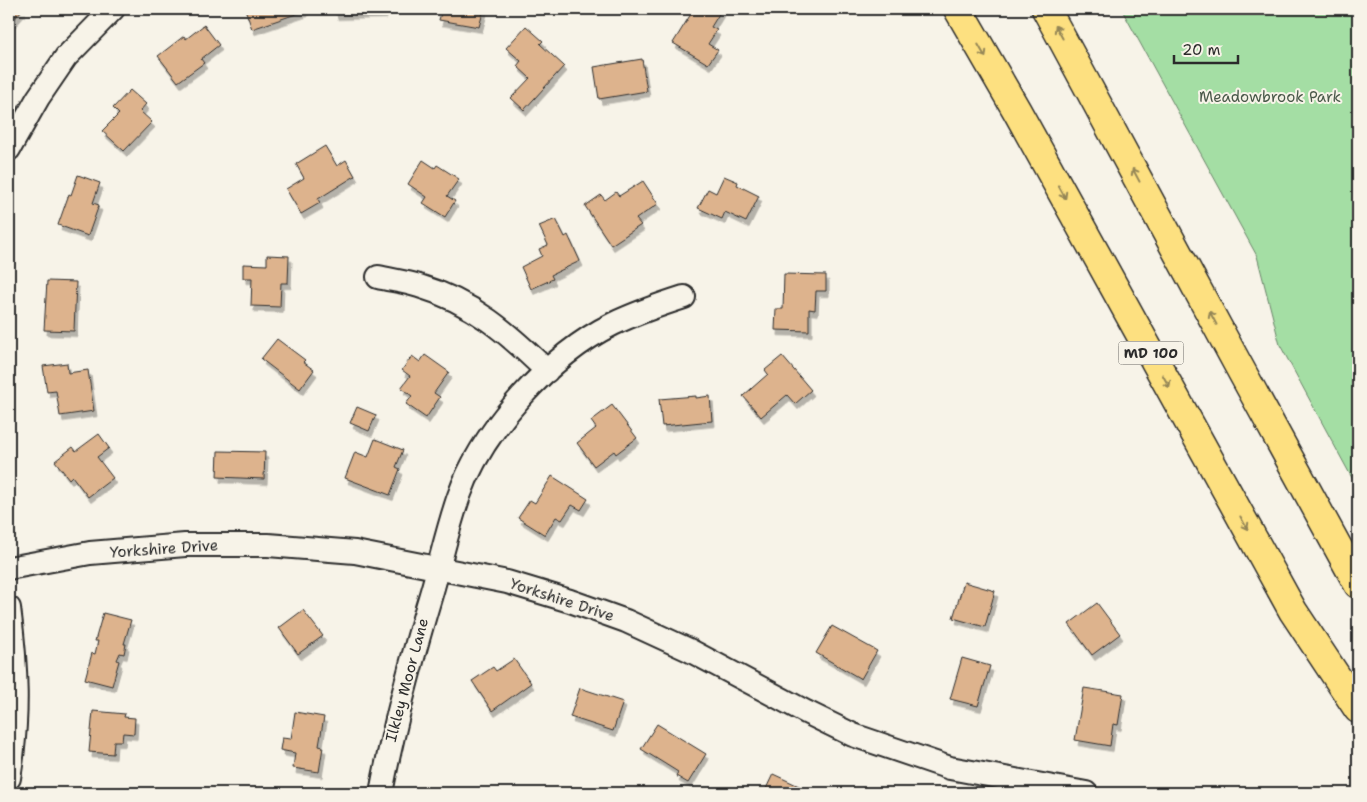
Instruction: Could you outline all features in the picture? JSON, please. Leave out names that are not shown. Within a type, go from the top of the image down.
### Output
[{"type":"highway","name":"MD 100","points":[[958,9],[1017,111],[1293,610],[1358,709]]},
{"type":"highway","points":[[1046,9],[1358,584]]},
{"type":"highway","points":[[1236,361],[1358,569]]},
{"type":"street","points":[[9,149],[38,98],[66,57],[113,9]]},
{"type":"street","points":[[378,277],[419,286],[446,296],[480,314],[514,339],[547,371]]},
{"type":"street","name":"Ilkley Moor Lane","points":[[381,793],[391,738],[407,674],[459,495],[475,460],[497,426],[517,401],[547,371],[577,346],[611,325],[641,311],[684,297]]},
{"type":"street","name":"Yorkshire Drive","points":[[9,568],[90,554],[175,546],[268,545],[355,552],[507,582],[570,600],[626,621],[689,650],[806,712],[862,738],[950,768],[1086,793]]},
{"type":"street","points":[[9,608],[16,656],[17,705],[9,778]]},
{"type":"green space","name":"Meadowbrook Park","points":[[1358,9],[1358,489],[1280,345],[1257,256],[1122,10]]},
{"type":"building","points":[[9,9],[23,9],[9,25]]},
{"type":"building","points":[[245,9],[305,9],[305,11],[252,29]]},
{"type":"building","points":[[334,9],[384,9],[384,13],[335,14]]},
{"type":"building","points":[[442,9],[484,9],[479,27],[439,20]]},
{"type":"building","points":[[694,9],[722,9],[711,27],[717,30],[708,44],[718,50],[708,64],[673,43]]},
{"type":"building","points":[[204,25],[219,45],[201,59],[204,63],[178,82],[158,56],[184,36],[186,39]]},
{"type":"building","points":[[526,26],[543,41],[540,44],[564,66],[524,110],[511,98],[530,78],[517,66],[521,61],[506,48]]},
{"type":"building","points":[[642,59],[647,91],[599,99],[594,67]]},
{"type":"building","points":[[130,90],[146,104],[140,111],[152,122],[124,151],[102,131],[119,114],[113,108]]},
{"type":"building","points":[[325,146],[337,166],[346,160],[355,176],[318,199],[320,203],[301,214],[286,189],[304,178],[296,164]]},
{"type":"building","points":[[423,160],[435,168],[437,165],[459,179],[447,196],[455,201],[445,217],[423,203],[427,197],[408,184]]},
{"type":"building","points":[[78,175],[100,183],[93,203],[99,205],[88,236],[58,225]]},
{"type":"building","points":[[724,176],[738,182],[737,185],[759,196],[746,222],[725,212],[722,219],[698,208],[708,189],[716,193]]},
{"type":"building","points":[[643,181],[658,204],[636,219],[641,225],[611,245],[585,206],[601,195],[605,200],[616,192],[619,196]]},
{"type":"building","points":[[556,219],[565,237],[568,235],[580,261],[551,275],[553,279],[531,289],[521,267],[542,256],[539,249],[548,245],[539,226]]},
{"type":"building","points":[[267,255],[289,256],[288,283],[281,283],[280,307],[251,306],[252,278],[243,278],[243,264],[267,265]]},
{"type":"building","points":[[784,274],[826,275],[826,291],[816,291],[815,310],[809,309],[809,331],[775,330],[776,309],[783,309]]},
{"type":"building","points":[[47,281],[76,282],[74,331],[44,330]]},
{"type":"building","points":[[277,339],[305,360],[303,362],[314,370],[300,389],[261,359]]},
{"type":"building","points":[[425,355],[449,372],[434,393],[440,397],[426,418],[406,404],[412,396],[401,388],[410,376],[402,370],[412,356],[420,362]]},
{"type":"building","points":[[782,356],[811,390],[795,404],[787,395],[761,417],[743,396],[768,374],[765,370]]},
{"type":"building","points":[[67,363],[68,373],[88,370],[94,411],[60,416],[56,391],[47,392],[43,366]]},
{"type":"building","points":[[696,396],[696,398],[710,396],[712,421],[662,426],[659,399]]},
{"type":"building","points":[[612,405],[637,438],[616,454],[614,451],[594,466],[577,443],[596,428],[591,421]]},
{"type":"building","points":[[357,407],[376,415],[369,431],[350,423]]},
{"type":"building","points":[[99,434],[109,448],[97,457],[113,478],[88,497],[72,476],[69,479],[55,461],[73,447],[76,451]]},
{"type":"building","points":[[375,439],[403,450],[396,467],[400,469],[390,495],[345,478],[355,452],[368,457]]},
{"type":"building","points":[[218,451],[265,452],[264,479],[217,477]]},
{"type":"building","points":[[552,476],[588,499],[581,510],[572,505],[562,520],[556,517],[545,535],[518,518],[530,500],[535,503]]},
{"type":"building","points":[[964,582],[995,591],[985,627],[953,618]]},
{"type":"building","points":[[1097,603],[1120,634],[1092,655],[1069,624]]},
{"type":"building","points":[[303,610],[323,636],[298,654],[279,628]]},
{"type":"building","points":[[103,613],[131,620],[124,644],[126,644],[124,654],[120,653],[117,660],[119,661],[112,686],[85,679],[92,653],[95,654],[98,641],[95,641]]},
{"type":"building","points":[[832,626],[877,651],[861,679],[816,653]]},
{"type":"building","points":[[962,658],[990,666],[978,706],[950,699]]},
{"type":"building","points":[[514,659],[531,683],[492,711],[472,681],[493,667],[496,671]]},
{"type":"building","points":[[580,688],[623,702],[613,731],[570,717]]},
{"type":"building","points":[[1084,688],[1123,694],[1118,725],[1113,724],[1110,746],[1075,740]]},
{"type":"building","points":[[93,711],[125,714],[124,717],[135,718],[134,734],[123,733],[122,741],[114,741],[113,754],[89,752]]},
{"type":"building","points":[[295,712],[324,717],[319,746],[323,747],[319,772],[293,768],[295,753],[280,750],[282,738],[291,739]]},
{"type":"building","points":[[657,724],[706,754],[688,783],[676,776],[678,772],[641,749]]},
{"type":"building","points":[[773,774],[814,793],[764,793]]},
{"type":"building","points":[[84,788],[110,793],[83,793]]}]
